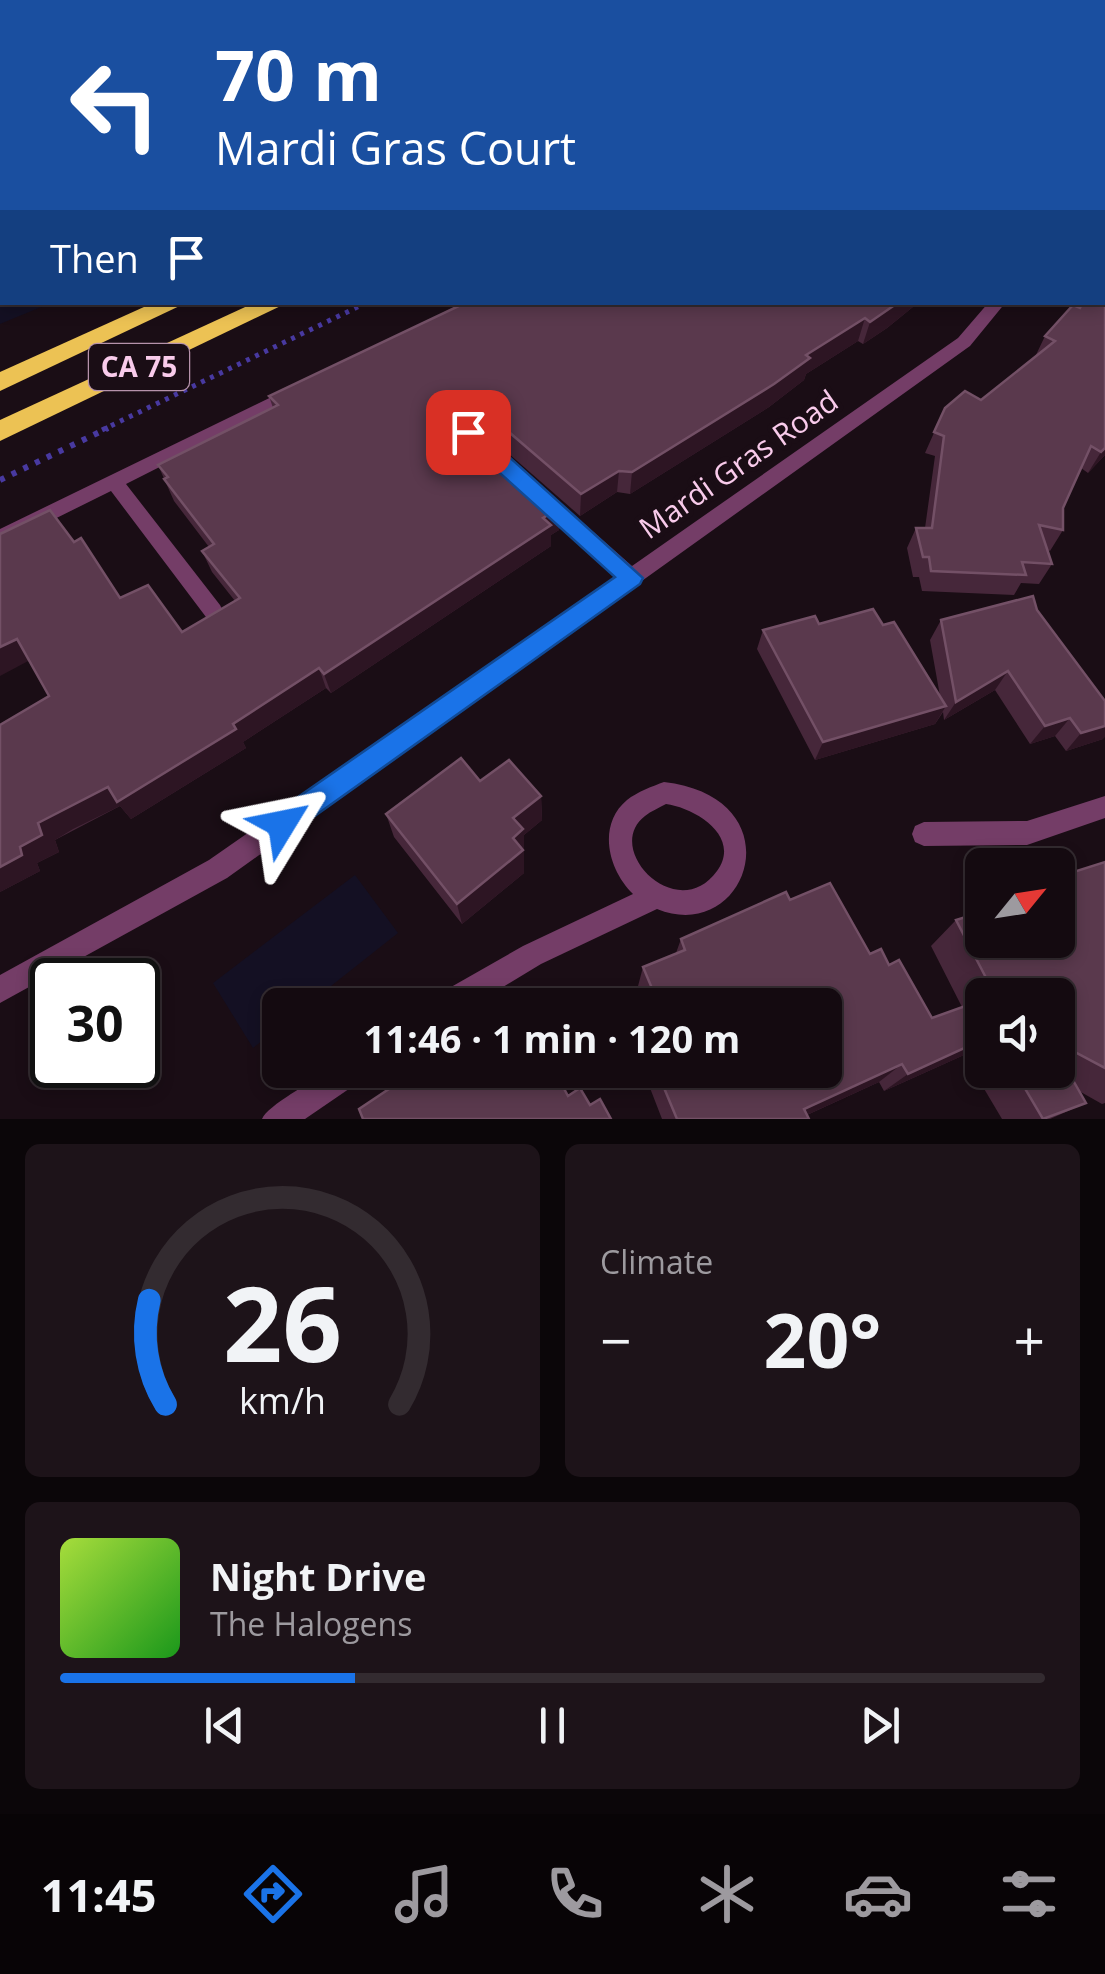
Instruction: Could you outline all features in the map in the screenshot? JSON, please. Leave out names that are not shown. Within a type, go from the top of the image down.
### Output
[{"type":"highway","name":"CA 75","points":[[0,382],[169,305]]},
{"type":"highway","name":"CA 75","points":[[0,431],[271,305]]},
{"type":"street","name":"Mardi Gras Road","points":[[0,990],[218,869],[964,342],[995,305]]},
{"type":"street","points":[[0,538],[302,388]]},
{"type":"street","points":[[114,482],[213,610]]},
{"type":"street","points":[[527,484],[632,578]]},
{"type":"street","points":[[476,988],[532,955],[654,897],[674,903],[695,902],[713,894],[726,880],[733,863],[734,844],[716,810],[700,798],[664,792],[634,807],[624,821],[619,837],[627,871],[638,886],[654,897]]},
{"type":"street","points":[[924,834],[1026,833],[1105,807]]},
{"type":"street","points":[[276,1119],[328,1088]]},
{"type":"path","points":[[0,480],[362,305]]},
{"type":"shaded area","points":[[0,305],[46,305],[0,324]]},
{"type":"shaded area","points":[[355,875],[398,933],[328,988],[262,988],[262,1041],[253,1048],[213,983]]},
{"type":"building","points":[[461,305],[895,305],[870,322],[865,318],[806,355],[810,358],[774,384],[632,472],[619,471],[581,494],[474,402],[455,403],[452,412],[456,418],[559,508],[543,518],[551,525],[324,674],[319,668],[233,724],[236,729],[117,802],[108,787],[38,823],[42,835],[20,847],[22,855],[0,867],[0,725],[49,696],[17,639],[0,647],[0,534],[50,510],[74,542],[81,538],[120,598],[148,585],[182,632],[240,598],[202,551],[214,544],[164,479],[168,477],[158,465],[278,405],[269,396]]},
{"type":"building","points":[[1073,305],[1105,305],[1105,448],[1101,452],[1091,446],[1063,508],[1063,530],[1039,525],[1052,564],[1022,562],[1026,575],[931,571],[916,528],[932,528],[944,436],[934,432],[945,408],[965,391],[981,400],[1055,341],[1045,336]]},
{"type":"building","points":[[1033,596],[1037,610],[1105,701],[1105,726],[1081,733],[1070,718],[1045,726],[1008,671],[956,702],[941,620]]},
{"type":"building","points":[[873,609],[883,625],[894,622],[946,706],[823,742],[763,630],[815,616],[819,624]]},
{"type":"building","points":[[461,758],[480,781],[509,760],[541,796],[513,818],[523,829],[513,838],[523,850],[457,904],[386,814]]},
{"type":"building","points":[[1105,862],[1105,1068],[1075,1052],[1075,978],[986,978],[976,958],[1075,958],[1075,872]]},
{"type":"building","points":[[830,883],[870,954],[881,949],[889,965],[899,960],[932,1018],[965,1006],[965,1048],[908,1074],[902,1064],[804,1109],[809,1119],[677,1119],[664,1088],[842,1088],[842,988],[652,988],[643,967],[685,950],[681,939],[786,892],[790,900]]},
{"type":"building","points":[[965,917],[965,937],[956,920]]},
{"type":"building","points":[[1075,1084],[1086,1103],[1043,1119],[1025,1088],[1075,1088]]},
{"type":"building","points":[[390,1088],[564,1088],[568,1096],[580,1088],[590,1105],[600,1099],[611,1119],[363,1119],[359,1109]]},
{"type":"route","points":[[282,824],[632,578],[468,432]]}]
